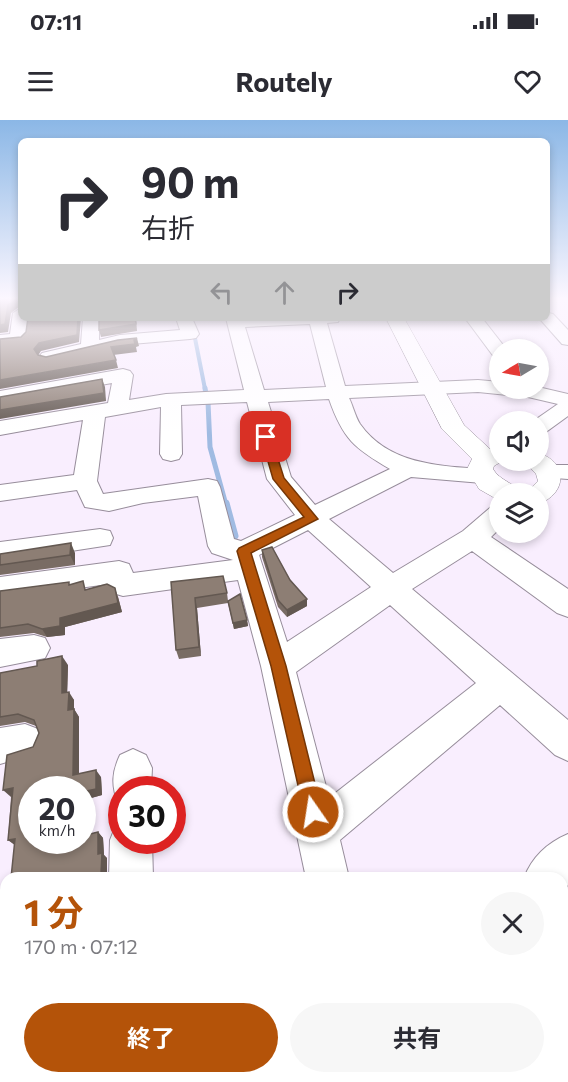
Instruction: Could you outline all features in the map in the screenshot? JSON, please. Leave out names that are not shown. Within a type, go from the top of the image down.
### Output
[{"type":"main road","points":[[408,343],[454,429],[489,463]]},
{"type":"street","points":[[48,357],[110,343]]},
{"type":"street","points":[[240,343],[279,479],[312,519],[568,743]]},
{"type":"street","points":[[324,343],[337,392],[349,424],[367,446],[408,469],[444,474],[489,463]]},
{"type":"street","points":[[0,397],[123,375],[118,408]]},
{"type":"street","points":[[0,428],[171,400],[489,387]]},
{"type":"street","points":[[549,395],[568,400]]},
{"type":"street","points":[[171,400],[171,454]]},
{"type":"street","points":[[549,419],[568,406]]},
{"type":"street","points":[[95,412],[85,482],[94,501],[109,503],[143,495],[208,487],[222,546],[246,560],[278,666],[327,872]]},
{"type":"street","points":[[0,588],[119,572],[123,585],[246,560],[312,519],[408,469]]},
{"type":"street","points":[[0,493],[85,482]]},
{"type":"street","points":[[278,666],[390,589],[473,538],[489,523]]},
{"type":"street","points":[[0,552],[100,538]]},
{"type":"street","points":[[473,538],[568,605]]},
{"type":"street","points":[[0,653],[34,648]]},
{"type":"street","points":[[318,832],[501,683]]},
{"type":"street","points":[[131,854],[131,872]]},
{"type":"street","points":[[551,872],[568,855]]},
{"type":"building","points":[[0,343],[40,343],[34,349],[38,355],[46,357],[106,343],[135,343],[111,347],[116,360],[0,380]]},
{"type":"building","points":[[102,379],[104,393],[0,410],[0,397]]},
{"type":"building","points":[[71,543],[70,555],[0,565],[0,554]]},
{"type":"building","points":[[272,547],[290,580],[307,599],[287,610],[278,600],[262,550]]},
{"type":"building","points":[[223,576],[227,593],[195,598],[199,647],[176,650],[171,582]]},
{"type":"building","points":[[83,581],[85,590],[107,584],[115,588],[118,603],[60,618],[60,626],[42,629],[28,624],[0,628],[0,591],[69,582],[69,585]]},
{"type":"building","points":[[240,594],[247,620],[233,623],[228,601]]},
{"type":"building","points":[[62,656],[62,693],[69,692],[68,710],[74,709],[73,775],[96,770],[96,776],[18,776],[18,854],[96,854],[96,832],[98,832],[98,854],[102,853],[101,872],[12,872],[15,839],[8,840],[13,788],[3,790],[7,755],[33,747],[39,733],[34,720],[18,714],[0,717],[0,673],[37,666],[37,661]]},
{"type":"waterway","points":[[196,343],[205,389]]},
{"type":"waterway","points":[[205,388],[206,394]]},
{"type":"waterway","points":[[208,402],[210,447],[226,505]]},
{"type":"waterway","points":[[226,503],[235,536]]},
{"type":"route","points":[[266,437],[279,479],[312,519],[244,551],[278,666],[313,812]]}]
